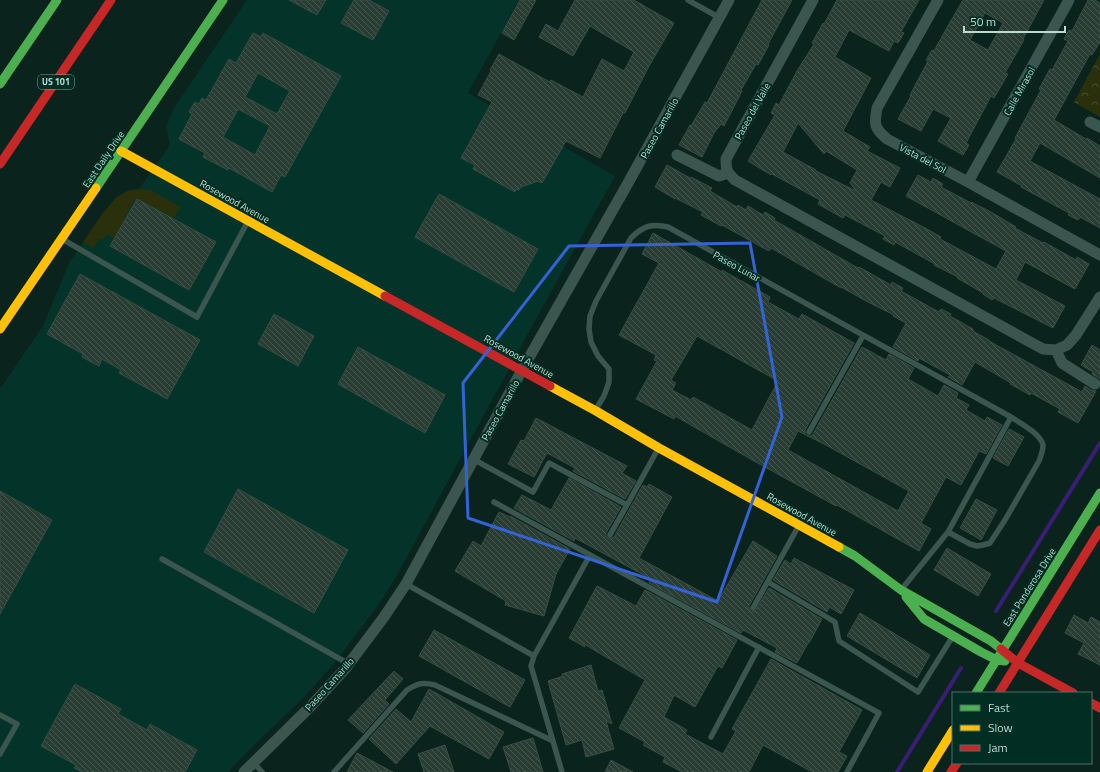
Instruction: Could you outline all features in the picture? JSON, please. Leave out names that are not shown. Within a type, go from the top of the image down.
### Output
[{"type":"main road","points":[[0,84],[57,0]]},
{"type":"main road","name":"US 101","points":[[0,164],[111,0]]},
{"type":"main road","name":"East Daily Drive","points":[[0,329],[223,0]]},
{"type":"main road","name":"Rosewood Avenue","points":[[121,151],[596,410],[659,448],[855,556],[901,590],[991,641],[1018,663],[1071,692]]},
{"type":"main road","name":"East Ponderosa Drive","points":[[977,692],[1100,493]]},
{"type":"main road","points":[[1000,692],[1100,530]]},
{"type":"main road","name":"Rosewood Avenue","points":[[901,590],[924,618],[997,660],[1018,663]]},
{"type":"main road","points":[[927,772],[952,732]]},
{"type":"street","name":"Paseo Camarillo","points":[[244,772],[311,706],[349,664],[384,617],[406,584],[522,370],[632,176],[729,0]]},
{"type":"street","name":"Paseo del Valle","points":[[728,173],[726,169],[726,159],[813,0]]},
{"type":"street","name":"Vista del Sol","points":[[938,0],[877,108],[874,119],[875,126],[879,133],[887,139],[1100,255]]},
{"type":"street","name":"Calle Mirasol","points":[[968,182],[1069,0]]},
{"type":"street","points":[[1090,122],[1100,128]]},
{"type":"street","points":[[677,155],[719,176],[728,173],[735,180],[1043,349],[1056,350],[1067,345],[1076,335],[1100,297]]},
{"type":"street","points":[[1056,350],[1062,363],[1095,384]]},
{"type":"lane","points":[[688,0],[720,18]]},
{"type":"lane","points":[[62,239],[197,317],[248,220]]},
{"type":"lane","name":"Paseo Lunar","points":[[596,410],[604,396],[609,382],[609,369],[598,356],[591,342],[589,329],[590,316],[596,301],[631,238],[646,226],[658,225],[668,227],[862,336],[1011,417],[1037,434],[1043,444],[1043,452],[1005,520],[990,543],[983,546],[977,546],[970,544],[948,532]]},
{"type":"lane","points":[[809,432],[862,336]]},
{"type":"lane","points":[[901,590],[948,532],[1011,417]]},
{"type":"lane","points":[[610,535],[659,448]]},
{"type":"lane","points":[[473,459],[533,492],[549,463],[627,505]]},
{"type":"lane","points":[[494,502],[879,713],[847,772]]},
{"type":"lane","points":[[753,608],[799,525]]},
{"type":"lane","points":[[562,772],[531,666],[534,656],[590,555]]},
{"type":"lane","points":[[162,559],[349,664]]},
{"type":"lane","points":[[768,582],[835,622],[839,641],[918,692],[953,636]]},
{"type":"lane","points":[[406,584],[534,656]]},
{"type":"lane","points":[[711,737],[759,647]]},
{"type":"lane","points":[[334,772],[407,690],[417,684],[427,683],[435,685],[552,741]]},
{"type":"lane","points":[[0,715],[17,724],[0,754]]},
{"type":"lane","points":[[253,762],[262,772]]},
{"type":"highlighted area","points":[[750,243],[782,417],[717,602],[468,518],[463,383],[569,246]]},
{"type":"shaded area","points":[[247,0],[519,0],[468,93],[615,176],[396,577],[379,604],[333,665],[303,698],[228,772],[0,772],[0,389],[43,326],[69,263],[103,213],[116,198],[127,191],[139,189],[170,145],[166,127],[174,108]]},
{"type":"green space","points":[[1100,54],[1100,117],[1074,102]]},
{"type":"green space","points":[[139,189],[150,190],[181,207],[174,218],[136,198],[114,238],[106,234],[103,240],[99,239],[93,248],[83,242],[103,213],[116,198],[127,191]]},
{"type":"building","points":[[289,0],[326,0],[317,15]]},
{"type":"building","points":[[354,0],[369,0],[389,11],[373,40],[341,23]]},
{"type":"building","points":[[520,0],[536,0],[514,40],[502,33]]},
{"type":"building","points":[[575,0],[634,0],[674,23],[648,68],[625,113],[623,113],[600,158],[566,141],[542,183],[538,181],[521,187],[519,190],[516,189],[515,192],[473,169],[475,165],[461,158],[492,102],[478,95],[499,54],[550,82],[551,80],[583,97],[602,59],[624,71],[634,52],[590,26],[573,56],[539,37],[546,24],[558,31]]},
{"type":"building","points":[[762,0],[792,0],[758,65],[756,64],[741,90],[742,91],[724,126],[721,124],[714,133],[702,157],[679,145],[705,102],[707,103]]},
{"type":"building","points":[[837,0],[919,0],[901,32],[904,33],[898,43],[894,41],[889,51],[849,30],[835,57],[871,78],[843,131],[870,147],[867,151],[900,168],[890,187],[881,182],[871,200],[927,229],[941,237],[940,239],[996,269],[1006,251],[906,196],[918,175],[931,182],[933,178],[943,184],[941,187],[991,212],[1016,227],[1015,228],[1076,260],[1077,257],[1089,264],[1075,289],[1025,262],[1016,280],[1065,306],[1053,328],[994,298],[992,300],[957,278],[958,277],[895,242],[894,245],[883,239],[885,236],[845,215],[843,218],[818,204],[820,200],[772,174],[771,175],[748,161],[775,115],[771,113],[776,103],[779,105],[797,71],[814,44],[812,43],[823,23],[824,24]],"holes":[[[798,123],[824,154],[826,151],[857,170],[850,183],[856,191],[816,171],[783,152]]]},
{"type":"building","points":[[963,0],[1044,0],[1023,39],[1024,40],[1005,73],[1008,74],[994,98],[991,96],[966,143],[969,145],[963,155],[938,141],[951,118],[933,109],[921,131],[898,119],[928,61],[926,60],[932,50],[934,51]],"holes":[[[985,13],[1003,23],[988,50],[970,40]]]},
{"type":"building","points":[[1088,0],[1095,0],[1100,3],[1100,42],[1092,55],[1090,54],[1054,120],[1100,146],[1100,178],[1040,143],[1030,161],[1100,199],[1100,228],[1080,217],[1078,220],[1068,215],[1069,213],[997,172],[1041,90],[1039,89],[1050,69],[1052,70],[1068,41],[1064,39],[1069,30],[1072,31]]},
{"type":"building","points":[[253,33],[261,37],[263,33],[341,76],[285,177],[281,175],[272,192],[229,168],[228,170],[203,157],[205,153],[179,139],[192,114],[189,112],[195,102],[199,104],[202,98],[206,100],[229,59],[236,63]],"holes":[[[258,73],[290,91],[277,114],[245,97]],[[238,109],[270,126],[255,155],[223,137]]]},
{"type":"building","points":[[667,165],[712,188],[710,191],[737,207],[738,205],[746,210],[748,206],[763,215],[765,212],[775,218],[774,220],[858,268],[859,267],[891,285],[892,282],[903,288],[901,291],[939,312],[941,309],[951,314],[950,316],[973,329],[973,331],[989,341],[1082,392],[1085,386],[1096,391],[1078,423],[1058,412],[1060,409],[1031,393],[1030,395],[1010,384],[1011,383],[975,362],[962,385],[948,377],[950,375],[919,358],[918,361],[893,347],[906,323],[771,248],[769,251],[722,225],[721,226],[701,215],[703,212],[675,199],[655,187]]},
{"type":"building","points":[[439,194],[538,249],[514,292],[415,237]]},
{"type":"building","points":[[137,199],[216,242],[189,290],[110,246]]},
{"type":"building","points":[[653,233],[770,297],[768,302],[799,319],[802,314],[854,343],[805,430],[806,435],[798,431],[788,450],[898,511],[909,491],[808,436],[813,434],[862,347],[886,360],[889,354],[914,368],[908,379],[938,396],[944,385],[958,393],[956,398],[969,405],[966,410],[985,421],[987,417],[1002,425],[986,454],[979,451],[961,485],[946,477],[921,523],[931,529],[919,551],[675,416],[674,419],[636,399],[657,361],[654,360],[656,355],[619,335],[659,263],[642,254]],"holes":[[[697,336],[778,381],[752,430],[693,397],[691,400],[672,390],[676,383],[671,380]]]},
{"type":"building","points":[[80,274],[200,340],[167,399],[119,373],[121,370],[102,359],[99,366],[82,357],[83,354],[47,334]]},
{"type":"building","points":[[274,314],[314,336],[298,366],[258,344]]},
{"type":"building","points":[[1092,345],[1100,350],[1100,379],[1092,374],[1093,372],[1081,365]]},
{"type":"building","points":[[358,347],[445,395],[425,433],[338,384]]},
{"type":"building","points":[[536,418],[627,466],[622,473],[636,481],[625,499],[573,471],[575,468],[547,453],[534,477],[508,464],[521,440],[524,441]]},
{"type":"building","points":[[1009,429],[1024,437],[1008,466],[993,458]]},
{"type":"building","points":[[569,478],[621,507],[606,533],[606,537],[610,539],[614,537],[643,485],[647,487],[649,484],[672,497],[639,558],[718,601],[753,541],[777,556],[749,608],[751,612],[755,611],[769,588],[822,619],[797,663],[775,652],[777,648],[743,630],[741,633],[649,583],[651,579],[575,538],[574,541],[514,508],[522,495],[551,510]]},
{"type":"building","points":[[238,489],[348,550],[314,613],[204,552]]},
{"type":"building","points":[[0,491],[52,520],[0,614]]},
{"type":"building","points":[[976,499],[997,510],[981,540],[960,528]]},
{"type":"building","points":[[499,512],[510,516],[570,549],[556,574],[544,616],[505,605],[506,601],[455,571],[473,541],[481,546]]},
{"type":"building","points":[[947,548],[991,574],[978,596],[934,570]]},
{"type":"building","points":[[794,558],[854,590],[841,614],[829,607],[827,612],[773,580],[785,560],[791,564]]},
{"type":"building","points":[[597,586],[636,606],[645,590],[737,640],[722,668],[718,666],[695,707],[674,695],[664,717],[687,730],[685,734],[723,754],[736,731],[732,729],[771,659],[862,710],[839,752],[847,756],[838,772],[812,772],[763,745],[749,772],[682,772],[663,762],[665,757],[643,745],[645,742],[619,728],[645,680],[584,644],[585,647],[569,638]]},
{"type":"building","points":[[860,613],[930,655],[917,678],[847,636]]},
{"type":"building","points":[[1074,615],[1088,623],[1091,617],[1100,622],[1100,665],[1078,654],[1084,643],[1065,633]]},
{"type":"building","points":[[434,630],[525,680],[510,707],[419,656]]},
{"type":"building","points":[[591,665],[598,691],[602,690],[612,724],[606,721],[614,749],[586,757],[582,740],[566,745],[548,681],[563,676],[562,674]]},
{"type":"building","points":[[394,671],[403,679],[385,700],[389,704],[363,733],[348,720]]},
{"type":"building","points":[[75,684],[121,709],[118,714],[147,730],[150,724],[197,750],[185,772],[82,772],[74,768],[76,765],[41,746]]},
{"type":"building","points":[[429,689],[504,732],[489,759],[430,726],[396,764],[369,739],[396,709],[411,722]]},
{"type":"building","points":[[533,738],[543,772],[511,772],[503,747]]},
{"type":"building","points":[[445,745],[454,772],[424,772],[418,754]]},
{"type":"building","points":[[357,753],[393,772],[347,772]]},
{"type":"building","points":[[611,760],[633,772],[605,772]]},
{"type":"waterway","points":[[996,611],[1100,443]]},
{"type":"waterway","points":[[897,772],[961,668]]},
{"type":"traffic: fast","points":[[0,84],[57,0]]},
{"type":"traffic: fast","points":[[96,188],[223,0]]},
{"type":"traffic: fast","points":[[977,692],[1100,493]]},
{"type":"traffic: fast","points":[[839,547],[855,556],[901,590],[991,641],[1001,649]]},
{"type":"traffic: fast","points":[[906,597],[924,619],[981,652],[997,660],[1005,661]]},
{"type":"traffic: slow","points":[[121,151],[385,296]]},
{"type":"traffic: slow","points":[[0,329],[96,188]]},
{"type":"traffic: slow","points":[[550,386],[839,547]]},
{"type":"traffic: slow","points":[[927,772],[952,732]]},
{"type":"traffic: jam","points":[[0,164],[111,0]]},
{"type":"traffic: jam","points":[[385,296],[550,386]]},
{"type":"traffic: jam","points":[[1000,692],[1100,530]]},
{"type":"traffic: jam","points":[[1001,649],[1018,663],[1071,692]]},
{"type":"traffic: jam","points":[[1092,704],[1100,708]]},
{"type":"traffic: jam","points":[[951,772],[956,764]]}]
